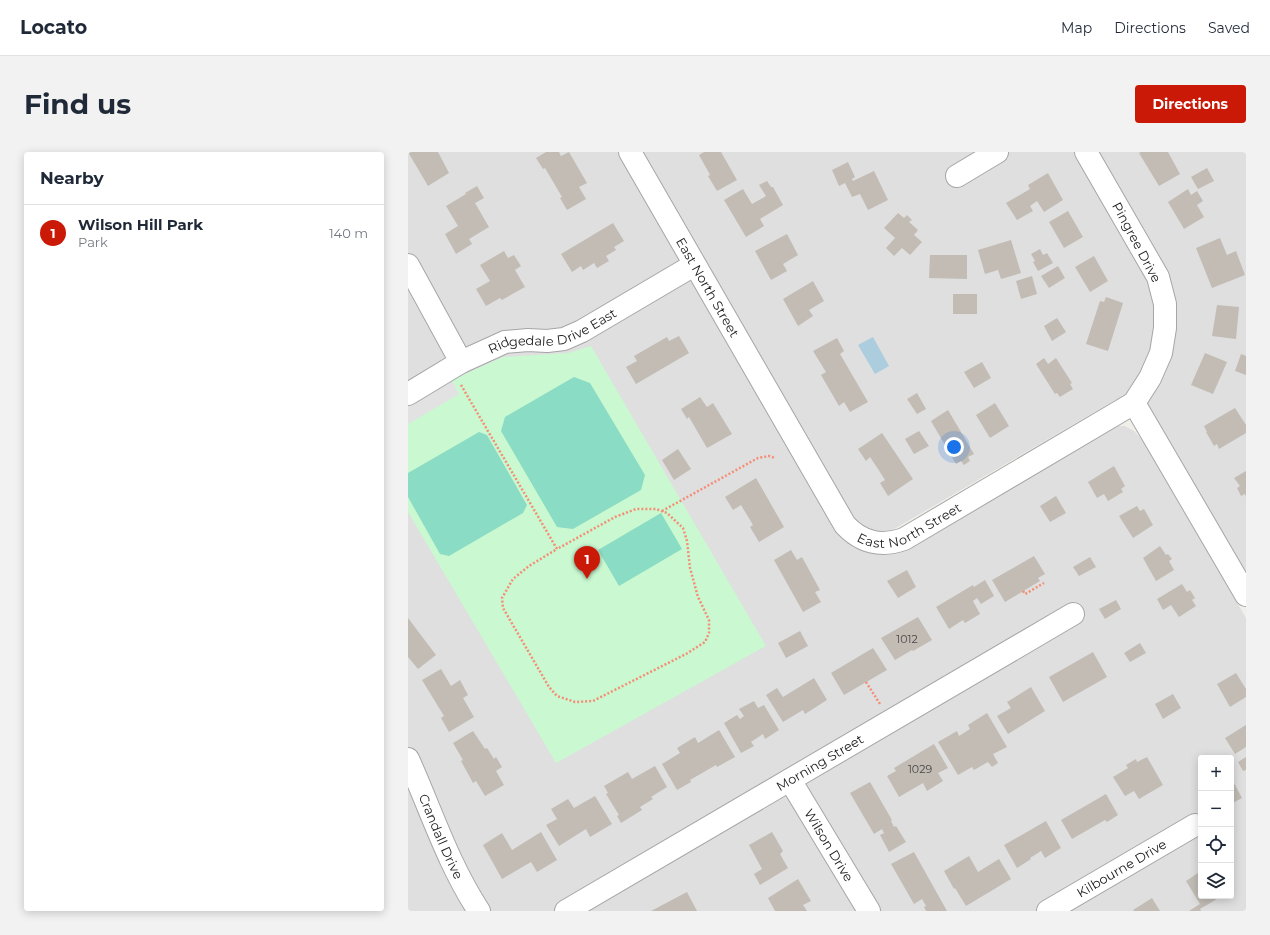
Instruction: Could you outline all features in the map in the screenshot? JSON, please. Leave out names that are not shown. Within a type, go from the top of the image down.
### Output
[{"type":"street","name":"East North Street","points":[[630,152],[845,525],[852,533],[863,539],[883,543],[893,543],[904,539],[1134,403]]},
{"type":"street","points":[[957,176],[997,152]]},
{"type":"street","name":"Pingree Drive","points":[[1086,152],[1158,277],[1166,304],[1165,328],[1161,353],[1150,378],[1134,403]]},
{"type":"street","points":[[408,265],[456,365]]},
{"type":"street","name":"Ridgedale Drive East","points":[[408,394],[456,365],[505,342],[565,339],[582,331],[694,265]]},
{"type":"street","points":[[1134,403],[1246,595]]},
{"type":"street","name":"Morning Street","points":[[566,911],[1073,614]]},
{"type":"street","name":"Crandall Drive","points":[[408,759],[426,799],[445,848],[471,899],[479,911]]},
{"type":"street","name":"Wilson Drive","points":[[790,780],[869,911]]},
{"type":"street","name":"Kilbourne Drive","points":[[1048,911],[1195,825]]},
{"type":"path","points":[[456,365],[557,549]]},
{"type":"path","points":[[662,512],[758,458],[769,456],[776,458]]},
{"type":"path","points":[[636,509],[656,509],[667,513],[683,528],[687,541],[690,568],[698,597],[709,620],[709,633],[705,642],[686,654],[593,700],[575,702],[557,696],[549,687],[503,608],[502,598],[513,579],[529,566],[557,549],[615,517],[636,509]]},
{"type":"path","points":[[1023,591],[1025,594],[1044,583]]},
{"type":"path","points":[[866,682],[890,721]]},
{"type":"shaded area","points":[[408,152],[618,152],[837,532],[853,546],[869,552],[1113,426],[1125,426],[1134,431],[1142,440],[1246,618],[1246,911],[408,911]]},
{"type":"shaded area","points":[[642,152],[1246,152],[1246,578],[1162,433],[1121,411],[1115,400],[889,532],[876,533],[856,523]]},
{"type":"shaded area","points":[[452,380],[459,394],[408,424],[408,407]]},
{"type":"green space","points":[[591,346],[766,646],[556,763],[408,512],[408,407],[452,380],[503,357],[568,353]]},
{"type":"green space","points":[[574,377],[590,383],[645,475],[641,490],[573,529],[557,527],[501,431],[505,417]]},
{"type":"green space","points":[[479,432],[487,435],[527,505],[523,513],[449,556],[440,554],[408,497],[408,473]]},
{"type":"green space","points":[[661,513],[682,549],[619,586],[598,550]]},
{"type":"water","points":[[873,337],[889,366],[875,374],[858,345]]},
{"type":"building","points":[[408,152],[438,152],[449,173],[428,186]]},
{"type":"building","points":[[546,152],[559,152],[561,156],[569,152],[587,183],[579,187],[586,199],[567,210],[560,198],[562,197],[545,168],[543,169],[536,158]]},
{"type":"building","points":[[704,152],[721,152],[737,180],[717,191],[708,176],[710,175],[699,155]]},
{"type":"building","points":[[1168,152],[1180,174],[1159,186],[1139,153]]},
{"type":"building","points":[[848,162],[855,177],[852,179],[853,181],[874,171],[888,200],[868,210],[860,194],[852,197],[845,183],[839,186],[832,170]]},
{"type":"building","points":[[1207,168],[1214,181],[1198,189],[1191,177]]},
{"type":"building","points":[[1048,173],[1063,200],[1044,212],[1037,201],[1030,206],[1033,211],[1017,220],[1006,203],[1030,189],[1028,185]]},
{"type":"building","points":[[767,181],[771,187],[773,187],[783,205],[760,219],[764,226],[746,237],[724,200],[743,189],[752,204],[766,196],[759,185]]},
{"type":"building","points":[[477,186],[484,198],[475,203],[489,227],[469,239],[472,244],[456,254],[445,234],[458,226],[446,206]]},
{"type":"building","points":[[1188,189],[1191,195],[1197,191],[1203,201],[1197,205],[1204,217],[1184,229],[1168,202]]},
{"type":"building","points":[[1068,211],[1083,237],[1064,248],[1049,222]]},
{"type":"building","points":[[898,213],[904,218],[907,215],[912,220],[909,222],[918,230],[914,235],[922,242],[910,255],[902,248],[894,256],[886,248],[895,238],[884,228]]},
{"type":"building","points":[[613,223],[624,241],[614,247],[616,250],[606,256],[609,261],[597,268],[594,263],[583,270],[581,266],[572,272],[561,254]]},
{"type":"building","points":[[787,234],[798,255],[783,264],[787,271],[771,280],[755,251]]},
{"type":"building","points":[[1220,238],[1227,255],[1236,251],[1245,275],[1212,288],[1196,248]]},
{"type":"building","points":[[1011,240],[1021,273],[1001,279],[998,270],[985,274],[978,250]]},
{"type":"building","points":[[1040,249],[1043,255],[1047,253],[1053,263],[1038,271],[1031,254]]},
{"type":"building","points":[[504,251],[508,258],[514,255],[521,266],[515,270],[525,287],[502,300],[500,298],[486,306],[476,289],[490,281],[480,265]]},
{"type":"building","points":[[930,255],[967,255],[967,279],[929,278]]},
{"type":"building","points":[[1094,256],[1108,281],[1090,292],[1075,267]]},
{"type":"building","points":[[1058,266],[1065,278],[1049,288],[1041,276]]},
{"type":"building","points":[[1032,276],[1037,294],[1021,299],[1016,281]]},
{"type":"building","points":[[813,281],[824,301],[809,310],[813,316],[798,326],[783,299]]},
{"type":"building","points":[[953,294],[977,294],[977,314],[953,314]]},
{"type":"building","points":[[1106,297],[1123,303],[1108,351],[1086,344],[1100,301],[1104,302]]},
{"type":"building","points":[[1217,305],[1239,307],[1236,339],[1212,336]]},
{"type":"building","points":[[1057,318],[1066,332],[1052,341],[1044,326]]},
{"type":"building","points":[[679,336],[689,353],[636,384],[626,367],[637,361],[634,356],[667,337],[669,341]]},
{"type":"building","points":[[837,338],[844,351],[840,354],[868,402],[850,412],[844,402],[839,406],[821,375],[826,372],[813,351]]},
{"type":"building","points":[[1205,353],[1227,362],[1213,394],[1191,385]]},
{"type":"building","points":[[1241,354],[1246,356],[1246,375],[1235,371]]},
{"type":"building","points":[[1044,358],[1048,364],[1056,358],[1072,383],[1070,384],[1073,389],[1060,397],[1057,393],[1055,394],[1036,364]]},
{"type":"building","points":[[982,362],[991,378],[974,388],[964,372]]},
{"type":"building","points":[[917,393],[926,409],[917,414],[907,399]]},
{"type":"building","points":[[700,397],[707,407],[713,403],[732,434],[707,448],[689,417],[687,419],[681,409]]},
{"type":"building","points":[[995,403],[1009,426],[990,438],[976,415]]},
{"type":"building","points":[[1235,408],[1246,425],[1246,433],[1219,449],[1217,444],[1214,446],[1204,426]]},
{"type":"building","points":[[948,410],[974,454],[968,457],[970,461],[964,465],[961,461],[956,464],[931,421]]},
{"type":"building","points":[[919,431],[929,446],[914,454],[905,439]]},
{"type":"building","points":[[882,433],[913,479],[888,496],[880,483],[885,480],[878,469],[870,457],[866,461],[858,449]]},
{"type":"building","points":[[678,449],[691,469],[674,480],[662,460]]},
{"type":"building","points":[[1114,466],[1125,486],[1121,489],[1123,492],[1108,501],[1104,494],[1097,498],[1088,482]]},
{"type":"building","points":[[1246,471],[1246,497],[1245,494],[1241,496],[1237,488],[1240,486],[1234,478]]},
{"type":"building","points":[[756,478],[784,527],[759,542],[750,527],[753,525],[741,505],[733,510],[725,497]]},
{"type":"building","points":[[1056,496],[1066,513],[1050,522],[1040,506]]},
{"type":"building","points":[[1137,506],[1140,511],[1144,509],[1153,525],[1133,538],[1119,516]]},
{"type":"building","points":[[1160,546],[1166,555],[1168,554],[1172,559],[1169,561],[1174,570],[1156,581],[1143,558]]},
{"type":"building","points":[[791,550],[797,560],[802,557],[820,590],[815,592],[821,602],[803,612],[774,560]]},
{"type":"building","points":[[1034,556],[1045,574],[1038,578],[1040,581],[1005,602],[992,580]]},
{"type":"building","points":[[1090,557],[1096,567],[1079,576],[1073,567]]},
{"type":"building","points":[[907,570],[916,587],[898,598],[887,581]]},
{"type":"building","points":[[985,580],[994,596],[981,604],[977,598],[973,601],[980,614],[965,623],[963,620],[949,629],[936,607],[973,585],[974,587]]},
{"type":"building","points":[[1182,584],[1187,592],[1190,590],[1195,598],[1192,600],[1196,606],[1179,617],[1171,605],[1163,610],[1157,599]]},
{"type":"building","points":[[1116,600],[1121,609],[1105,619],[1099,609]]},
{"type":"building","points":[[918,617],[932,640],[895,660],[881,638]]},
{"type":"building","points":[[408,618],[436,655],[418,669],[408,657]]},
{"type":"building","points":[[800,631],[808,646],[786,658],[778,643]]},
{"type":"building","points":[[1140,643],[1146,653],[1130,662],[1124,653]]},
{"type":"building","points":[[873,648],[887,670],[844,695],[831,673]]},
{"type":"building","points":[[1093,652],[1107,677],[1063,702],[1049,677]]},
{"type":"building","points":[[441,669],[451,686],[460,680],[468,695],[463,698],[474,717],[449,732],[441,718],[444,716],[422,680]]},
{"type":"building","points":[[1236,673],[1246,689],[1246,697],[1230,707],[1217,684]]},
{"type":"building","points":[[814,678],[827,700],[805,714],[803,710],[783,722],[766,695],[777,688],[783,697]]},
{"type":"building","points":[[1031,687],[1045,711],[1008,734],[997,716],[1011,708],[1007,702]]},
{"type":"building","points":[[1173,694],[1181,708],[1163,719],[1155,704]]},
{"type":"building","points":[[754,701],[758,708],[764,705],[779,730],[765,739],[763,734],[751,742],[754,746],[741,753],[724,723],[737,715],[740,719],[744,716],[739,709]]},
{"type":"building","points":[[987,713],[1007,747],[993,754],[998,763],[992,767],[988,762],[974,770],[972,767],[958,775],[938,742],[957,731],[959,736],[970,729],[968,725]]},
{"type":"building","points":[[1246,725],[1246,747],[1235,754],[1225,738]]},
{"type":"building","points":[[719,730],[735,757],[717,767],[716,765],[690,780],[691,782],[677,790],[662,764],[680,753],[677,748],[695,737],[698,743]]},
{"type":"building","points":[[473,731],[485,749],[487,748],[494,759],[496,757],[502,767],[496,771],[504,785],[485,796],[476,781],[473,783],[461,761],[463,760],[453,743]]},
{"type":"building","points":[[934,744],[948,768],[938,773],[943,781],[927,791],[923,783],[899,797],[887,776],[896,771],[894,768]]},
{"type":"building","points":[[1147,757],[1163,785],[1139,799],[1134,791],[1125,796],[1113,777],[1128,768],[1126,765],[1136,759],[1137,762]]},
{"type":"building","points":[[1246,757],[1246,770],[1243,771],[1238,762]]},
{"type":"building","points":[[655,766],[667,787],[651,797],[653,799],[640,807],[642,810],[621,823],[617,816],[619,815],[606,794],[608,793],[604,786],[628,772],[632,779]]},
{"type":"building","points":[[870,782],[892,820],[891,821],[894,827],[896,826],[906,842],[889,852],[880,835],[884,833],[882,829],[874,834],[850,793]]},
{"type":"building","points":[[1234,783],[1242,798],[1234,802]]},
{"type":"building","points":[[1106,794],[1118,815],[1107,822],[1105,820],[1072,839],[1061,820]]},
{"type":"building","points":[[595,796],[612,824],[590,837],[586,829],[559,846],[546,825],[557,819],[551,809],[568,799],[574,808]]},
{"type":"building","points":[[1046,821],[1061,848],[1045,858],[1041,851],[1017,868],[1004,845]]},
{"type":"building","points":[[541,832],[557,860],[537,872],[531,862],[502,879],[483,845],[502,833],[512,850]]},
{"type":"building","points":[[772,832],[783,851],[780,854],[788,868],[760,885],[754,874],[762,869],[749,845]]},
{"type":"building","points":[[914,852],[947,911],[926,911],[924,907],[926,906],[922,899],[914,904],[891,864]]},
{"type":"building","points":[[969,856],[978,872],[999,859],[1011,879],[966,906],[944,871]]},
{"type":"building","points":[[1198,873],[1198,899],[1217,899],[1200,909],[1201,911],[1189,911],[1200,904],[1186,881]]},
{"type":"building","points":[[798,879],[811,901],[803,905],[807,911],[775,911],[768,898]]},
{"type":"building","points":[[687,892],[697,911],[651,911]]},
{"type":"building","points":[[1152,898],[1160,911],[1133,910]]},
{"type":"place","name":"Wilson Hill Park","points":[[587,579]]}]
